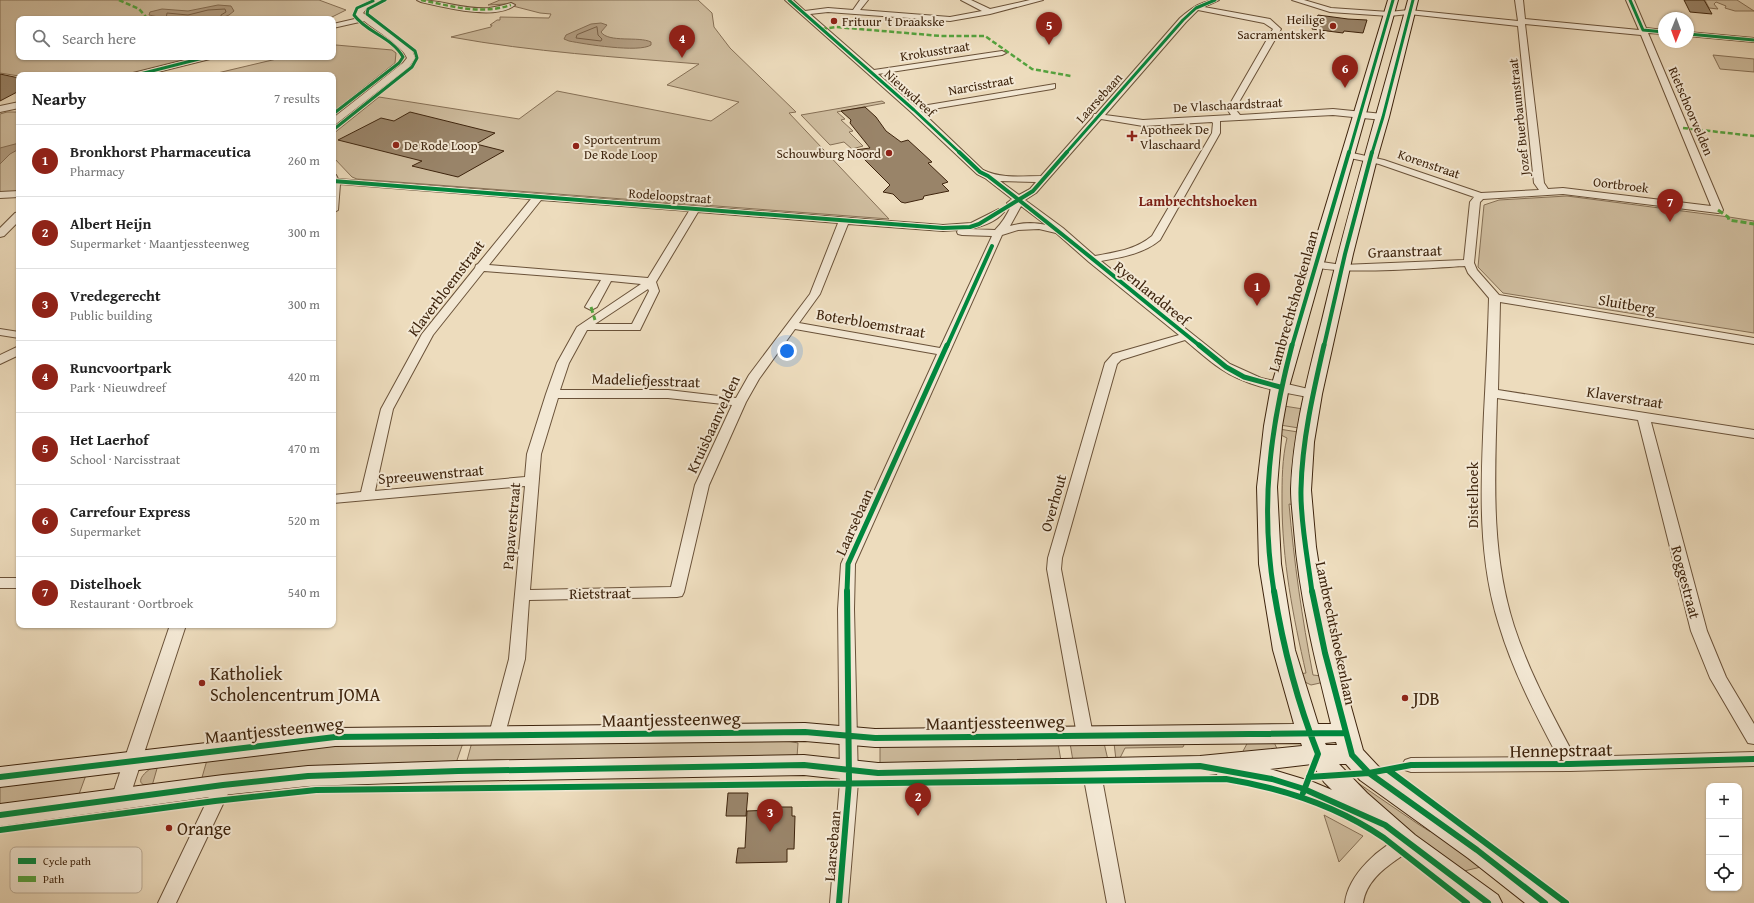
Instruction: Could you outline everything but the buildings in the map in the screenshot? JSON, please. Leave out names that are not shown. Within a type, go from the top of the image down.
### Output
[{"type":"street","points":[[336,120],[401,69],[411,58],[409,52],[402,46],[359,14],[361,9],[380,0]]},
{"type":"street","points":[[421,0],[479,10],[505,8],[511,5]]},
{"type":"street","name":"Nieuwdreef","points":[[789,0],[914,110],[980,172],[988,176],[1018,200]]},
{"type":"street","points":[[855,12],[864,0]]},
{"type":"street","points":[[965,0],[990,12]]},
{"type":"street","points":[[804,13],[828,10],[950,19],[990,12],[1039,0]]},
{"type":"street","name":"Laarsebaan","points":[[998,233],[995,224],[1000,212],[1033,191],[1097,116],[1183,20],[1196,8],[1215,0]]},
{"type":"street","points":[[1296,0],[1330,10],[1389,14],[1411,6],[1522,23],[1658,32]]},
{"type":"street","name":"Lambrechtshoekenlaan","points":[[1385,825],[1333,775],[1318,754],[1308,732],[1284,650],[1270,564],[1267,487],[1273,426],[1280,387],[1393,0]]},
{"type":"street","name":"Jozef Buerbaumstraat","points":[[1480,196],[1534,194],[1545,191],[1539,183],[1520,0]]},
{"type":"street","name":"Rietschoorvelden","points":[[1630,0],[1718,210]]},
{"type":"street","name":"Lambrechtshoekenlaan","points":[[1349,744],[1325,653],[1315,605],[1306,547],[1301,490],[1304,442],[1312,394],[1342,268],[1411,6]]},
{"type":"street","points":[[1196,8],[1267,21],[1276,29],[1231,109],[1237,117]]},
{"type":"street","points":[[336,25],[364,19]]},
{"type":"street","points":[[1694,35],[1754,40]]},
{"type":"street","name":"Krokusstraat","points":[[871,73],[1002,53]]},
{"type":"street","points":[[148,72],[195,60]]},
{"type":"street","name":"Narcisstraat","points":[[914,110],[1052,86]]},
{"type":"street","points":[[0,109],[16,106]]},
{"type":"street","name":"De Vlaschaardstraat","points":[[1097,116],[1143,123],[1333,112],[1361,113]]},
{"type":"street","points":[[1361,113],[1383,117]]},
{"type":"street","points":[[1093,260],[1138,250],[1150,244],[1156,238],[1216,133],[1217,123],[1214,119]]},
{"type":"street","points":[[1348,155],[1370,159]]},
{"type":"street","name":"Korenstraat","points":[[1370,159],[1463,189],[1480,196]]},
{"type":"street","name":"Nieuwdreef","points":[[988,176],[1009,179],[1042,179]]},
{"type":"street","name":"Rodeloopstraat","points":[[336,180],[537,198],[844,221],[943,228],[985,228],[998,233]]},
{"type":"street","name":"Oortbroek","points":[[1545,191],[1563,191],[1718,210]]},
{"type":"street","points":[[0,195],[16,194]]},
{"type":"street","points":[[1480,196],[1475,202],[1469,263],[1472,270],[1494,298]]},
{"type":"street","name":"Klaverbloemstraat","points":[[367,496],[387,409],[428,334],[480,267],[537,198]]},
{"type":"street","name":"Laarsebaan","points":[[838,903],[849,782],[847,736],[846,609],[848,564],[998,233],[1015,212],[1018,200]]},
{"type":"street","name":"Ryenlanddreef","points":[[1018,200],[1059,230],[1093,260],[1226,367],[1244,377],[1280,387]]},
{"type":"street","points":[[583,327],[651,282],[695,209]]},
{"type":"street","name":"Rodeloopstraat","points":[[970,227],[988,220],[1000,212]]},
{"type":"street","points":[[0,234],[16,218]]},
{"type":"street","name":"Kruisbaanvelden","points":[[677,592],[702,485],[740,402],[753,378],[815,294],[844,221]]},
{"type":"street","points":[[998,233],[1017,227],[1039,226],[1059,230]]},
{"type":"street","name":"Rodeloopstraat","points":[[943,228],[966,233],[998,233]]},
{"type":"street","name":"Graanstraat","points":[[1342,268],[1469,263]]},
{"type":"street","name":"Lambrechtshoekenlaan","points":[[1315,264],[1342,268]]},
{"type":"street","points":[[480,267],[608,276],[651,282]]},
{"type":"street","points":[[591,307],[608,276]]},
{"type":"street","points":[[583,327],[636,328],[654,291],[651,282]]},
{"type":"street","name":"Sluitberg","points":[[1494,298],[1754,341]]},
{"type":"street","name":"Distelhoek","points":[[1494,298],[1487,494],[1488,530],[1500,603],[1523,674],[1570,764]]},
{"type":"street","name":"Boterbloemstraat","points":[[792,325],[945,352]]},
{"type":"street","name":"Papaverstraat","points":[[497,734],[517,659],[534,454],[563,363],[583,327]]},
{"type":"street","points":[[0,332],[16,335]]},
{"type":"street","name":"Overhout","points":[[1085,735],[1054,569],[1055,558],[1111,364],[1117,357],[1186,336]]},
{"type":"street","points":[[0,360],[16,352]]},
{"type":"street","name":"Lambrechtshoekenlaan","points":[[1280,387],[1312,394]]},
{"type":"street","name":"Klaverstraat","points":[[1491,393],[1754,434]]},
{"type":"street","name":"Madeliefjesstraat","points":[[552,394],[668,394],[740,402]]},
{"type":"street","name":"Roggestraat","points":[[1643,416],[1699,631],[1718,678],[1754,738]]},
{"type":"street","name":"Spreeuwenstraat","points":[[336,499],[532,481]]},
{"type":"street","points":[[0,583],[16,583]]},
{"type":"street","name":"Rietstraat","points":[[523,595],[677,592]]},
{"type":"street","points":[[120,799],[177,628]]},
{"type":"street","name":"Maantjessteenweg","points":[[0,777],[335,736],[805,732],[876,738],[1308,732],[1349,744]]},
{"type":"street","points":[[0,814],[223,785],[308,776],[436,772],[804,766],[878,773],[1200,766],[1318,754],[1349,744],[1369,773],[1477,850],[1545,903]]},
{"type":"street","name":"Hennepstraat","points":[[1411,765],[1570,764],[1754,759]]},
{"type":"street","points":[[1200,766],[1272,779],[1304,788],[1385,825],[1406,843],[1488,903]]},
{"type":"street","points":[[1091,768],[1116,903]]},
{"type":"street","points":[[167,903],[223,785]]},
{"type":"street","points":[[1354,903],[1354,895],[1371,869],[1406,843]]},
{"type":"shaded area","points":[[0,0],[319,0],[346,10],[334,16],[16,16],[16,60],[188,60],[139,72],[16,72],[16,76],[0,73]]},
{"type":"shaded area","name":"Sportcentrum De Rode Loop","points":[[500,0],[698,0],[712,13],[714,27],[730,48],[796,112],[789,113],[889,219],[357,179],[352,177],[336,160],[336,132],[379,97],[519,119],[557,91],[711,121],[739,102],[667,85],[699,64],[513,47],[451,37],[491,27],[492,25],[490,25],[497,20],[500,20],[500,17],[549,18],[551,14],[540,13],[505,4],[488,5]]},
{"type":"shaded area","points":[[1705,0],[1737,0],[1754,11],[1735,11],[1725,8],[1726,6],[1716,2],[1714,4],[1718,9],[1709,8]]},
{"type":"shaded area","points":[[336,45],[392,50],[396,53],[395,63],[336,110],[336,72],[222,72],[272,60],[336,60]]},
{"type":"shaded area","points":[[1713,55],[1754,59],[1754,72],[1720,69]]},
{"type":"shaded area","points":[[882,101],[885,103],[837,112],[845,119],[841,120],[853,131],[849,132],[863,146],[852,149],[844,142],[830,145],[801,115]]},
{"type":"shaded area","points":[[16,112],[16,191],[0,193],[0,114]]},
{"type":"shaded area","points":[[1567,196],[1754,221],[1754,333],[1503,293],[1478,267],[1484,205],[1499,200]]},
{"type":"shaded area","points":[[1284,406],[1303,409],[1299,428],[1280,425]]},
{"type":"shaded area","points":[[1279,429],[1298,432],[1296,505],[1289,504],[1299,590],[1313,675],[1322,676],[1320,683],[1311,685],[1301,680],[1298,674],[1306,673],[1286,566],[1282,523],[1282,477],[1287,438],[1279,434]]},
{"type":"shaded area","points":[[772,738],[798,743],[797,757],[466,764],[472,742]]},
{"type":"shaded area","points":[[1249,740],[1273,740],[1279,753],[1242,753]]},
{"type":"shaded area","points":[[1186,741],[1183,747],[1125,748],[1119,760],[1116,760],[1114,743]]},
{"type":"shaded area","points":[[463,743],[456,763],[201,781],[207,760],[321,745]]},
{"type":"shaded area","points":[[1058,743],[1061,761],[880,763],[880,746]]},
{"type":"shaded area","points":[[1070,743],[1104,743],[1108,760],[1073,761]]},
{"type":"shaded area","points":[[158,765],[152,786],[142,783],[141,780],[145,773]]},
{"type":"shaded area","points":[[86,775],[78,797],[0,806],[0,786]]},
{"type":"shaded area","points":[[1358,783],[1429,831],[1439,834],[1485,866],[1460,872],[1347,784]]},
{"type":"shaded area","points":[[1324,815],[1363,836],[1339,862]]},
{"type":"water","points":[[218,5],[231,6],[234,11],[226,16],[149,15],[150,12],[162,9],[188,11]]},
{"type":"water","points":[[601,23],[607,25],[601,32],[605,35],[617,38],[646,40],[651,42],[651,45],[645,47],[624,48],[586,44],[564,39],[566,35],[591,24]]},
{"type":"water","points":[[16,144],[16,151],[10,154],[0,164],[0,148]]},
{"type":"marked path","points":[[119,0],[139,9],[145,16]]},
{"type":"marked path","points":[[421,0],[478,10],[489,10],[511,5]]},
{"type":"marked path","points":[[822,29],[836,27],[941,36],[985,36],[1032,69],[1071,76]]},
{"type":"marked path","points":[[1683,128],[1754,136]]},
{"type":"marked path","points":[[1718,210],[1728,217],[1729,220],[1754,224]]},
{"type":"marked path","points":[[591,307],[595,320]]},
{"type":"cycle path","points":[[336,128],[412,67],[417,58],[415,51],[367,14],[368,9],[385,0]]},
{"type":"cycle path","points":[[789,0],[914,110],[980,172],[988,176],[1059,230],[1093,260],[1226,367],[1244,377],[1280,387]]},
{"type":"cycle path","points":[[336,181],[943,228],[970,227],[979,224],[1033,191],[1183,20],[1196,8],[1215,0]]},
{"type":"cycle path","points":[[1303,793],[1318,754],[1295,692],[1279,624],[1269,553],[1267,519],[1269,461],[1276,410],[1288,360],[1393,0]]},
{"type":"cycle path","points":[[1413,0],[1383,117],[1370,159],[1345,254],[1313,394],[1305,442],[1301,490],[1306,547],[1313,598],[1325,653],[1352,755],[1369,773],[1477,850],[1545,903]]},
{"type":"cycle path","points":[[1630,0],[1643,30],[1658,31]]},
{"type":"cycle path","points":[[336,112],[399,63],[403,57],[400,50],[358,21],[354,15],[357,8],[373,1]]},
{"type":"cycle path","points":[[1694,35],[1754,40]]},
{"type":"cycle path","points":[[148,72],[195,60]]},
{"type":"cycle path","points":[[839,903],[849,782],[846,609],[848,564],[992,246]]},
{"type":"cycle path","points":[[0,777],[335,737],[805,732],[875,738],[1345,733]]},
{"type":"cycle path","points":[[1309,777],[1369,773],[1411,765],[1570,764],[1754,759]]},
{"type":"cycle path","points":[[0,815],[223,785],[308,776],[458,771],[804,765],[878,773],[1200,766],[1272,779],[1304,789],[1385,825],[1488,903]]},
{"type":"cycle path","points":[[1388,770],[1566,903]]},
{"type":"cycle path","points":[[0,830],[215,801],[316,790],[1226,779],[1256,784],[1284,792],[1312,801],[1340,813],[1384,838],[1467,903]]},
{"type":"place","name":"Frituur 't Draakske","points":[[834,21]]},
{"type":"place","name":"Heilige Sacramentskerk","points":[[1333,26]]},
{"type":"place","name":"Het Laerhof","points":[[1049,45]]},
{"type":"place","name":"Runcvoortpark","points":[[682,58]]},
{"type":"place","name":"Carrefour Express","points":[[1345,88]]},
{"type":"place","name":"Apotheek De Vlaschaard","points":[[1132,136]]},
{"type":"place","name":"De Rode Loop","points":[[396,145]]},
{"type":"place","name":"Sportcentrum De Rode Loop","points":[[576,146]]},
{"type":"place","name":"Schouwburg Noord","points":[[889,153]]},
{"type":"place","name":"Distelhoek","points":[[1670,222]]},
{"type":"place","name":"Bronkhorst Pharmaceutica","points":[[1257,306]]},
{"type":"place","name":"Katholiek Scholencentrum JOMA","points":[[202,683]]},
{"type":"place","name":"JDB","points":[[1405,698]]},
{"type":"place","name":"Albert Heijn","points":[[918,816]]},
{"type":"place","name":"Orange","points":[[169,828]]},
{"type":"place","name":"Vredegerecht","points":[[770,832]]},
{"type":"district","name":"Lambrechtshoeken","points":[[1198,201]]}]
